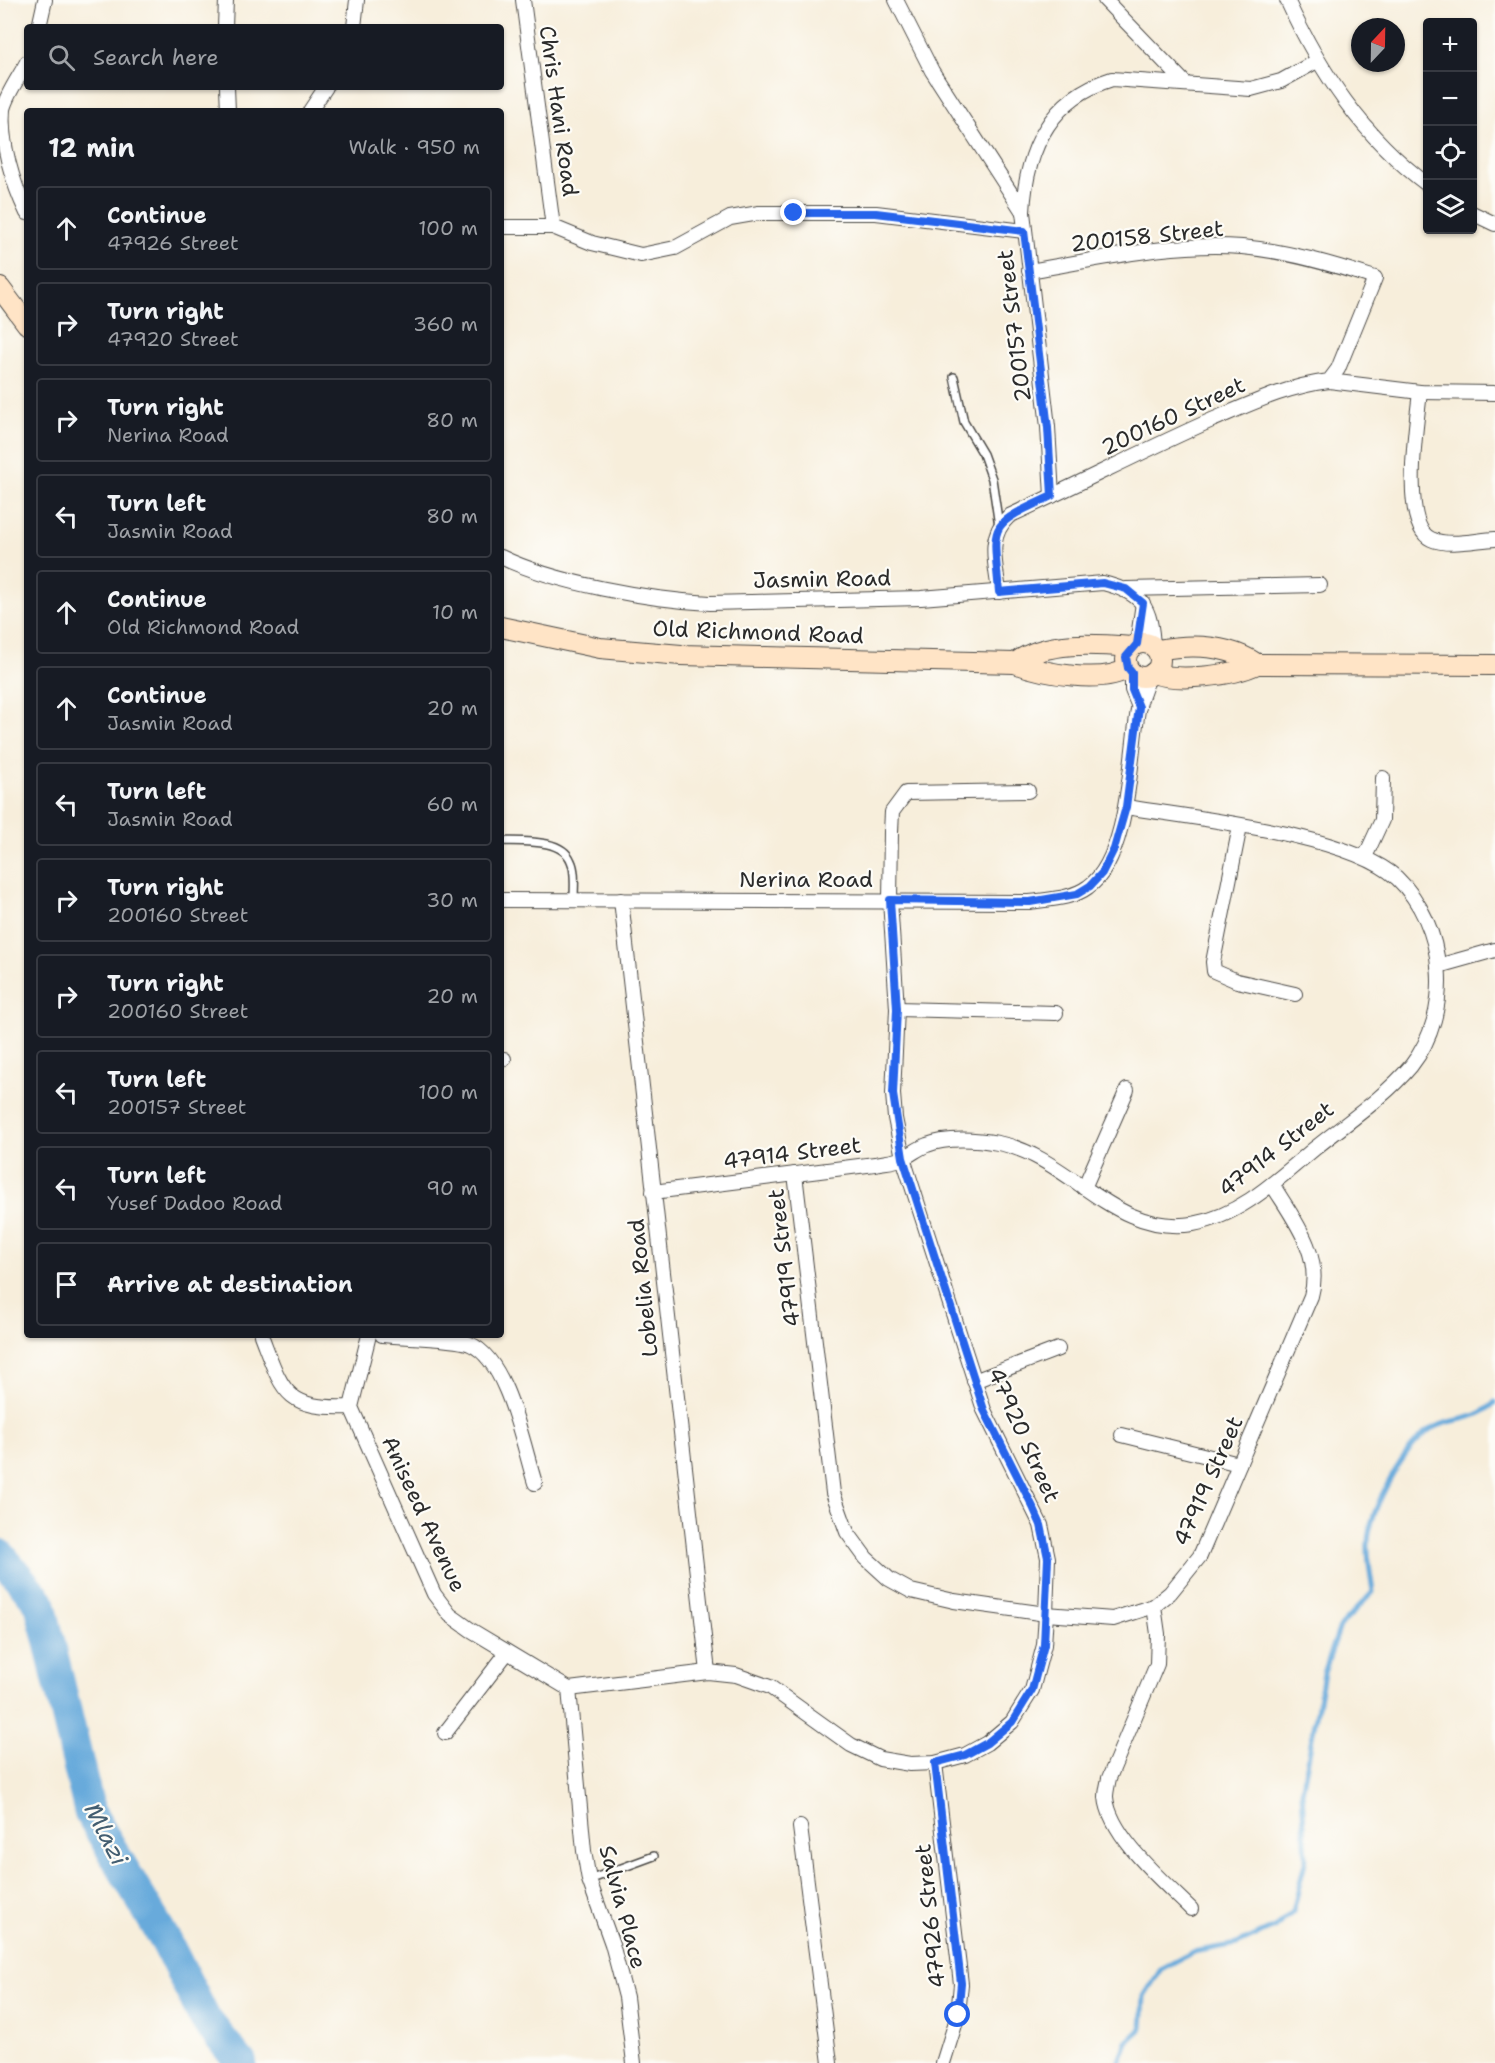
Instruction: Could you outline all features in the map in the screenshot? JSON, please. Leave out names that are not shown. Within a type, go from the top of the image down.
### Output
[{"type":"street","points":[[40,24],[45,0]]},
{"type":"street","points":[[225,24],[226,0]]},
{"type":"street","points":[[354,24],[357,0]]},
{"type":"street","name":"Chris Hani Road","points":[[523,0],[553,227]]},
{"type":"street","points":[[896,0],[932,71],[1023,212]]},
{"type":"street","points":[[1105,0],[1185,82]]},
{"type":"street","points":[[1287,0],[1317,61],[1376,140],[1423,181]]},
{"type":"street","name":"200157 Street","points":[[1052,496],[1048,428],[1023,212],[1024,182],[1030,160],[1050,121],[1067,102],[1091,85],[1112,79],[1185,82],[1219,88],[1251,89],[1281,81],[1317,61]]},
{"type":"street","points":[[24,68],[3,108],[2,133],[16,190],[24,207]]},
{"type":"street","points":[[227,90],[228,108]]},
{"type":"street","points":[[312,108],[324,90]]},
{"type":"street","points":[[504,227],[553,227],[592,243],[641,255],[675,248],[730,218],[759,213],[876,213],[1024,231]]},
{"type":"street","points":[[1477,215],[1495,224]]},
{"type":"street","name":"200158 Street","points":[[1029,272],[1141,253],[1242,247],[1314,260],[1375,278],[1338,369],[1329,381]]},
{"type":"street","points":[[0,288],[24,320]]},
{"type":"street","name":"200160 Street","points":[[999,526],[1009,516],[1164,441],[1264,397],[1295,387],[1329,381],[1420,392],[1495,393]]},
{"type":"street","points":[[1420,392],[1412,480],[1417,524],[1422,532],[1437,541],[1495,539]]},
{"type":"street","points":[[999,526],[994,541],[999,592]]},
{"type":"street","name":"Jasmin Road","points":[[504,558],[520,566],[573,581],[677,601],[720,603],[921,598],[1103,583],[1126,589],[1143,603],[1145,647]]},
{"type":"street","points":[[1126,589],[1320,585]]},
{"type":"street","name":"Old Richmond Road","points":[[504,628],[600,648],[681,655],[1015,663],[1046,671],[1102,677],[1141,672],[1170,677],[1197,676],[1244,670],[1257,664],[1495,665]]},
{"type":"street","points":[[1126,807],[1139,707],[1141,672],[1126,657],[1145,647],[1160,662],[1141,672]]},
{"type":"street","name":"Old Richmond Road","points":[[1015,663],[1026,654],[1044,648],[1194,647],[1226,650],[1244,656],[1257,664]]},
{"type":"street","points":[[1365,857],[1382,820],[1383,778]]},
{"type":"street","name":"47920 Street","points":[[708,1672],[736,1675],[770,1687],[851,1745],[880,1759],[910,1764],[935,1763],[965,1755],[987,1743],[1012,1722],[1035,1681],[1044,1645],[1048,1558],[1041,1525],[984,1410],[903,1158],[893,1094],[897,1009],[890,900],[892,812],[906,793],[1028,791]]},
{"type":"street","name":"47914 Street","points":[[653,1192],[903,1158],[928,1144],[956,1139],[999,1143],[1028,1153],[1123,1214],[1156,1225],[1192,1224],[1223,1217],[1272,1184],[1389,1087],[1411,1065],[1425,1042],[1436,1010],[1438,966],[1431,929],[1422,910],[1396,878],[1365,857],[1328,844],[1240,826],[1126,807]]},
{"type":"street","name":"Nerina Road","points":[[504,900],[574,898],[1030,902],[1077,894],[1090,886],[1102,873],[1114,849],[1126,807]]},
{"type":"street","points":[[1240,826],[1213,962],[1214,970],[1237,981],[1296,994]]},
{"type":"street","name":"Lobelia Road","points":[[621,900],[708,1672]]},
{"type":"street","points":[[1438,966],[1495,950]]},
{"type":"street","points":[[897,1009],[1056,1012]]},
{"type":"street","points":[[1084,1188],[1127,1090]]},
{"type":"street","name":"47919 Street","points":[[795,1174],[833,1493],[847,1533],[866,1558],[889,1579],[911,1591],[954,1601],[1046,1614],[1113,1619],[1154,1606],[1170,1593],[1200,1556],[1313,1289],[1312,1256],[1308,1244],[1272,1184]]},
{"type":"street","points":[[262,1338],[286,1391],[298,1401],[310,1406],[351,1407],[368,1338]]},
{"type":"street","points":[[449,1338],[471,1339],[489,1359],[502,1380],[535,1483]]},
{"type":"street","points":[[974,1381],[1058,1349]]},
{"type":"street","name":"Aniseed Avenue","points":[[351,1407],[434,1594],[450,1615],[506,1654],[569,1689]]},
{"type":"street","points":[[1122,1435],[1239,1464]]},
{"type":"street","points":[[1154,1606],[1158,1634],[1157,1664],[1109,1778],[1106,1795],[1109,1811],[1125,1837],[1145,1863],[1191,1909]]},
{"type":"street","points":[[445,1733],[506,1654]]},
{"type":"street","points":[[569,1689],[708,1672]]},
{"type":"street","name":"Salvia Place","points":[[569,1689],[584,1851],[590,1881],[612,1944],[626,1997],[634,2063]]},
{"type":"street","name":"47926 Street","points":[[935,1763],[961,1983],[958,2015],[943,2063]]},
{"type":"street","points":[[800,1827],[830,2063]]},
{"type":"lane","points":[[954,377],[964,422],[983,454],[992,479],[999,526]]},
{"type":"lane","points":[[504,841],[545,844],[567,853],[572,862],[574,898]]},
{"type":"lane","points":[[590,1881],[654,1856]]},
{"type":"waterway","points":[[1119,2063],[1127,2042],[1142,2028],[1144,1996],[1161,1969],[1193,1952],[1237,1944],[1276,1926],[1293,1912],[1306,1858],[1302,1792],[1324,1673],[1340,1626],[1373,1592],[1368,1542],[1375,1513],[1400,1462],[1422,1436],[1433,1428],[1481,1413],[1495,1402]]},
{"type":"waterway","name":"Mlazi","points":[[0,1555],[40,1603],[90,1813],[167,1943],[205,2019],[241,2063]]},
{"type":"route","points":[[794,213],[830,211],[876,213],[1024,231],[1048,428],[1052,496],[1009,516],[999,526],[994,541],[999,592],[1103,583],[1126,589],[1143,603],[1137,644],[1132,647],[1126,657],[1128,668],[1132,673],[1132,690],[1139,707],[1126,807],[1114,849],[1102,873],[1090,886],[1077,894],[1030,902],[890,900],[897,1009],[893,1094],[903,1158],[984,1410],[1041,1525],[1048,1558],[1044,1645],[1032,1690],[1012,1722],[987,1743],[965,1755],[935,1763],[961,1983],[958,2015]]}]
